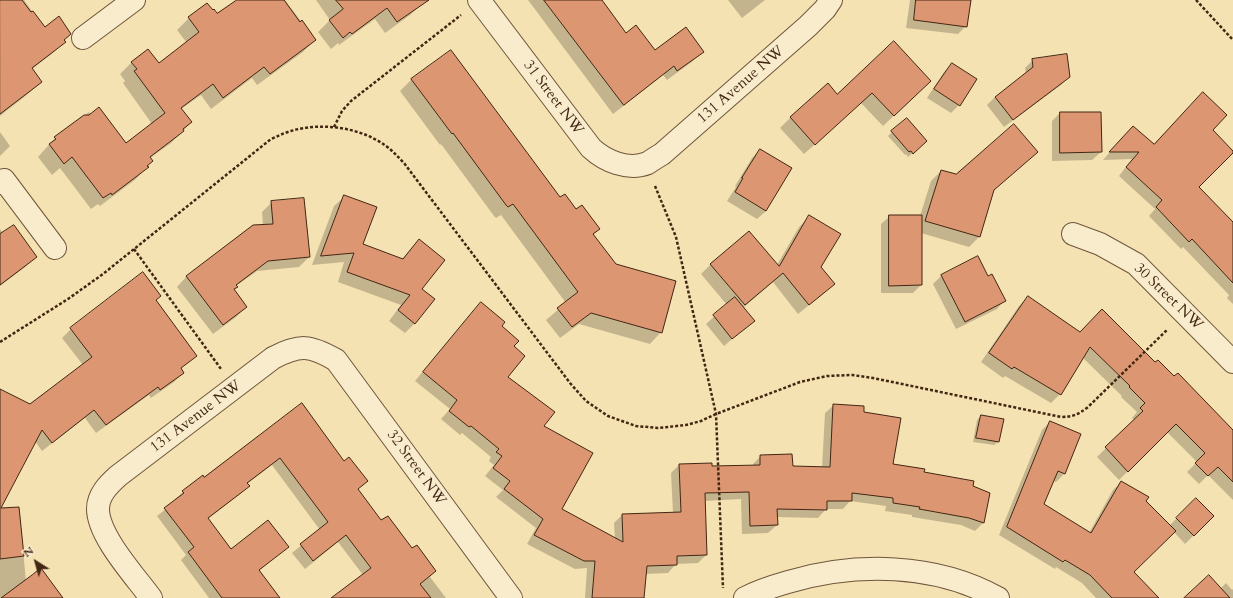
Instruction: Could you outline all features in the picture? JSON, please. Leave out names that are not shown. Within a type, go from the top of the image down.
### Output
[{"type":"street","points":[[83,38],[134,0]]},
{"type":"street","name":"31 Street NW","points":[[479,0],[591,148],[600,156],[617,163],[630,166],[646,163]]},
{"type":"street","name":"131 Avenue NW","points":[[646,163],[662,154],[808,26],[825,9],[831,0]]},
{"type":"street","points":[[0,183],[4,180],[55,248]]},
{"type":"street","name":"30 Street NW","points":[[1073,234],[1100,244],[1136,264],[1233,362]]},
{"type":"street","name":"131 Avenue NW","points":[[151,598],[110,543],[101,527],[98,509],[101,497],[108,485],[273,358],[288,350],[311,348]]},
{"type":"street","name":"32 Street NW","points":[[311,348],[336,360],[511,598]]},
{"type":"street","points":[[745,598],[778,584],[810,575],[850,570],[894,568],[931,574],[966,584],[998,598]]},
{"type":"path","points":[[334,127],[342,111],[351,101],[479,0]]},
{"type":"path","points":[[1196,0],[1233,40]]},
{"type":"path","points":[[0,342],[68,299],[103,274],[271,139],[291,131],[314,126],[340,128],[364,135],[386,146],[404,163],[565,376],[586,401],[608,416],[636,426],[658,428],[686,425],[701,421],[800,382],[827,376],[852,374],[1061,417],[1072,417],[1078,415],[1088,407],[1184,313]]},
{"type":"path","points":[[646,163],[676,237],[716,414],[723,590]]},
{"type":"path","points":[[134,249],[235,387]]},
{"type":"building","points":[[0,0],[22,0],[31,12],[33,11],[45,27],[59,16],[71,34],[64,40],[66,42],[32,68],[42,82],[0,114]]},
{"type":"building","points":[[237,0],[284,0],[300,22],[302,20],[316,40],[270,74],[264,67],[223,98],[213,84],[181,108],[192,122],[183,129],[184,131],[150,157],[153,161],[147,166],[149,167],[112,195],[111,193],[103,198],[72,157],[64,164],[49,144],[56,139],[54,137],[84,115],[89,115],[99,107],[126,143],[165,113],[134,71],[137,69],[131,62],[148,49],[159,63],[199,32],[188,17],[207,3],[217,13]]},
{"type":"building","points":[[336,0],[429,0],[397,22],[387,8],[352,34],[350,32],[343,38],[329,20],[343,9]]},
{"type":"building","points":[[544,0],[602,0],[626,33],[636,25],[655,50],[686,27],[704,52],[677,71],[674,66],[624,105]]},
{"type":"building","points":[[916,0],[971,0],[967,27],[914,20]]},
{"type":"building","points":[[894,41],[931,81],[894,116],[872,93],[815,145],[790,117],[828,83],[837,94]]},
{"type":"building","points":[[451,50],[560,197],[565,194],[576,209],[582,205],[600,229],[593,234],[616,264],[676,281],[662,333],[591,313],[572,327],[557,308],[578,292],[513,204],[508,207],[506,205],[411,79]]},
{"type":"building","points":[[1067,54],[1070,77],[1013,120],[995,97],[1033,67],[1032,59]]},
{"type":"building","points":[[952,63],[977,79],[960,106],[934,89]]},
{"type":"building","points":[[1203,92],[1227,115],[1213,130],[1233,151],[1233,153],[1199,187],[1233,222],[1233,283],[1192,239],[1189,242],[1156,207],[1162,200],[1126,167],[1139,152],[1109,152],[1133,126],[1154,144]]},
{"type":"building","points":[[1060,112],[1101,112],[1102,152],[1060,153]]},
{"type":"building","points":[[907,118],[927,141],[913,154],[911,151],[909,152],[891,131]]},
{"type":"building","points":[[1014,124],[1038,152],[994,190],[980,237],[925,221],[941,170],[956,174]]},
{"type":"building","points":[[760,149],[792,168],[766,211],[735,192]]},
{"type":"building","points":[[344,195],[377,207],[363,244],[403,259],[419,239],[445,260],[422,289],[435,299],[415,324],[398,310],[410,295],[347,272],[354,253],[321,256]]},
{"type":"building","points":[[304,198],[310,257],[268,261],[236,285],[238,287],[234,289],[247,307],[223,325],[186,276],[253,225],[273,224],[271,201]]},
{"type":"building","points":[[809,215],[841,234],[821,267],[835,284],[809,305],[783,273],[745,305],[710,264],[749,231],[779,266]]},
{"type":"building","points":[[889,215],[922,215],[922,285],[889,286]]},
{"type":"building","points":[[14,225],[37,257],[0,285],[0,234]]},
{"type":"building","points":[[978,256],[988,276],[992,274],[1006,301],[965,322],[941,275]]},
{"type":"building","points":[[143,272],[161,296],[156,300],[197,356],[181,368],[184,373],[160,390],[158,387],[106,425],[94,410],[52,443],[42,430],[1,508],[19,507],[24,556],[0,559],[0,389],[30,404],[92,357],[70,328]]},
{"type":"building","points":[[1028,296],[1080,332],[1102,309],[1155,362],[1158,360],[1174,376],[1178,373],[1233,430],[1233,482],[1218,467],[1208,476],[1195,463],[1205,453],[1176,424],[1128,472],[1105,447],[1143,411],[1140,408],[1145,403],[1129,387],[1130,386],[1090,347],[1061,395],[1014,367],[1012,369],[989,353]]},
{"type":"building","points":[[735,297],[755,321],[732,339],[713,315]]},
{"type":"building","points":[[481,302],[505,322],[502,326],[519,341],[514,346],[525,356],[508,377],[555,412],[544,426],[593,453],[562,509],[623,542],[622,514],[681,512],[679,464],[712,463],[712,466],[760,465],[760,455],[792,454],[793,466],[830,467],[833,404],[864,406],[864,412],[901,418],[893,464],[925,469],[924,472],[974,481],[973,486],[990,493],[984,523],[969,518],[919,509],[920,507],[893,503],[893,498],[852,493],[852,501],[827,501],[827,510],[777,509],[778,525],[750,526],[749,492],[705,493],[707,555],[677,556],[677,565],[647,566],[644,598],[592,598],[595,561],[584,561],[534,535],[543,519],[504,489],[510,481],[493,468],[502,456],[496,452],[499,449],[471,426],[469,427],[449,411],[457,400],[423,372]]},
{"type":"building","points":[[302,403],[344,461],[349,457],[368,481],[358,489],[381,520],[388,516],[412,548],[417,545],[436,571],[420,584],[431,598],[331,598],[371,568],[346,535],[313,561],[300,544],[328,522],[280,458],[247,483],[250,486],[208,518],[231,549],[268,520],[289,547],[259,570],[280,598],[222,598],[188,552],[194,547],[164,508],[184,493],[182,491],[203,475],[204,477]]},
{"type":"building","points":[[981,415],[1004,419],[999,442],[976,438]]},
{"type":"building","points":[[1050,421],[1081,434],[1065,474],[1058,471],[1044,504],[1091,533],[1121,481],[1149,497],[1146,501],[1176,531],[1134,572],[1159,598],[1112,598],[1090,575],[1065,560],[1063,562],[1007,527]]},
{"type":"building","points":[[1196,498],[1214,516],[1194,536],[1176,518]]},
{"type":"building","points":[[41,568],[63,598],[1,598],[32,575]]},
{"type":"building","points":[[1209,575],[1230,598],[1184,598]]}]
